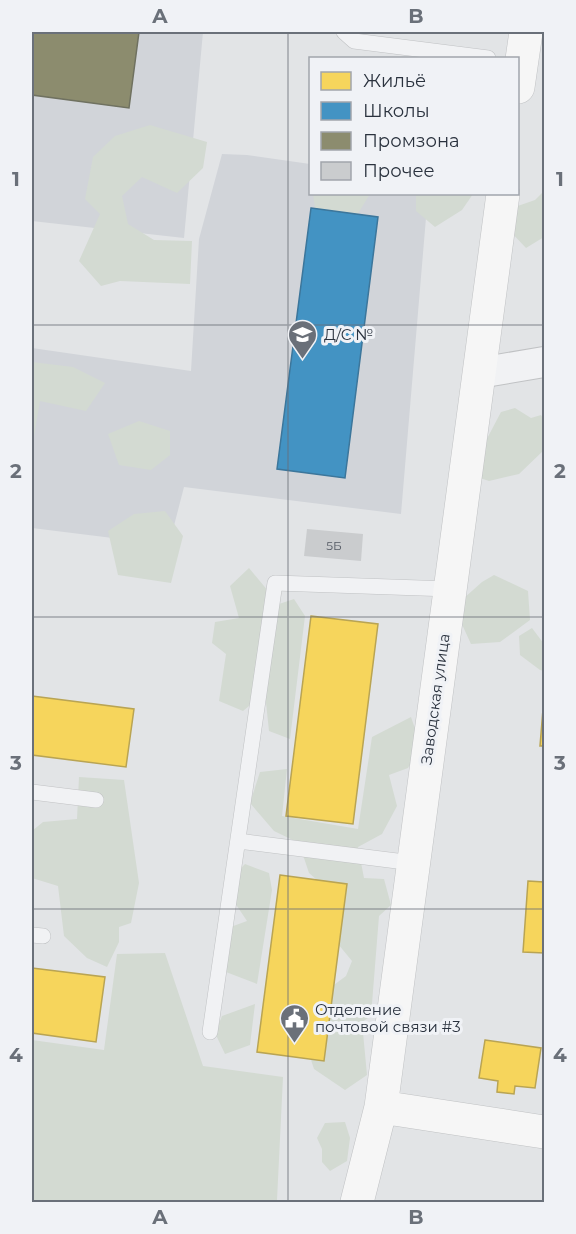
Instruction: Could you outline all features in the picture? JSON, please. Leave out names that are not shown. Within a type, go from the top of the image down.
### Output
[{"type":"street","points":[[519,71],[526,32]]},
{"type":"street","name":"Заводская улица","points":[[357,1203],[381,1107],[503,195]]},
{"type":"street","points":[[479,373],[544,362]]},
{"type":"street","points":[[381,1107],[544,1132]]},
{"type":"lane","points":[[344,32],[354,41],[480,57]]},
{"type":"lane","points":[[210,1032],[275,584],[450,589]]},
{"type":"lane","points":[[32,792],[96,800]]},
{"type":"lane","points":[[238,841],[413,863]]},
{"type":"shaded area","points":[[32,32],[203,32],[184,238],[32,221]]},
{"type":"shaded area","points":[[150,125],[207,142],[203,168],[177,193],[142,177],[122,196],[128,224],[154,240],[192,241],[190,284],[120,281],[101,286],[79,261],[100,214],[85,199],[93,157],[115,136]]},
{"type":"shaded area","name":"Д/С №","points":[[222,154],[247,155],[309,164],[309,195],[428,195],[401,514],[184,487],[169,545],[32,528],[32,348],[191,371],[199,239]]},
{"type":"shaded area","points":[[544,191],[544,237],[526,248],[509,230],[512,208],[535,200]]},
{"type":"shaded area","points":[[313,195],[369,195],[354,220],[316,216]]},
{"type":"shaded area","points":[[416,195],[472,195],[462,210],[435,227],[416,211]]},
{"type":"shaded area","points":[[32,362],[73,367],[105,383],[86,411],[40,401],[32,448]]},
{"type":"shaded area","points":[[515,408],[531,418],[541,415],[544,420],[544,450],[519,474],[489,481],[477,477],[480,452],[501,412]]},
{"type":"shaded area","points":[[139,421],[170,431],[170,455],[151,470],[119,465],[108,434]]},
{"type":"shaded area","points":[[165,511],[183,536],[171,583],[118,575],[108,531],[134,514]]},
{"type":"shaded area","points":[[249,568],[279,604],[294,599],[305,616],[290,739],[269,731],[265,693],[243,711],[219,701],[226,654],[212,643],[215,622],[239,618],[230,586]]},
{"type":"shaded area","points":[[494,575],[528,591],[530,620],[500,642],[471,644],[454,607],[482,582]]},
{"type":"shaded area","points":[[532,628],[544,644],[544,671],[520,655],[519,636]]},
{"type":"shaded area","points":[[411,717],[421,746],[408,768],[389,775],[397,806],[382,834],[358,847],[364,878],[384,879],[391,905],[379,916],[371,1016],[362,1022],[367,1075],[345,1090],[314,1069],[306,1045],[327,990],[346,976],[352,961],[329,933],[333,894],[309,873],[299,843],[274,831],[250,803],[260,772],[287,769],[282,816],[358,829],[372,737]]},
{"type":"shaded area","points":[[79,777],[124,780],[139,883],[131,923],[119,927],[119,942],[107,967],[87,958],[64,936],[58,886],[32,878],[32,831],[43,822],[77,819]]},
{"type":"shaded area","points":[[245,864],[269,873],[272,890],[257,984],[226,972],[215,942],[217,932],[247,921],[235,903],[237,872]]},
{"type":"shaded area","points":[[165,953],[203,1066],[283,1077],[277,1200],[272,1202],[32,1202],[32,1040],[104,1050],[117,954]]},
{"type":"shaded area","points":[[255,1004],[250,1045],[225,1054],[215,1033],[222,1016]]},
{"type":"shaded area","points":[[345,1122],[350,1138],[347,1161],[330,1171],[322,1162],[322,1149],[317,1138],[325,1123]]},
{"type":"building: Жильё","points":[[311,616],[378,624],[353,824],[286,816]]},
{"type":"building: Жильё","points":[[32,696],[134,709],[126,767],[32,755]]},
{"type":"building: Жильё","points":[[544,697],[544,746],[540,746]]},
{"type":"building: Жильё","points":[[280,875],[347,884],[324,1061],[257,1052]]},
{"type":"building: Жильё","points":[[528,881],[544,882],[544,953],[523,952]]},
{"type":"building: Жильё","points":[[32,968],[105,977],[96,1042],[32,1033]]},
{"type":"building: Жильё","points":[[485,1040],[541,1048],[535,1088],[515,1086],[514,1094],[497,1092],[498,1081],[479,1078]]},
{"type":"building: Школы","points":[[311,208],[378,217],[345,478],[277,469]]},
{"type":"building: Промзона","points":[[32,32],[139,32],[129,108],[32,95]]},
{"type":"building: Прочее","points":[[307,529],[363,534],[361,561],[304,556]]},
{"type":"place","name":"Д/С №","points":[[303,360]]},
{"type":"place","name":"Отделение почтовой связи #3","points":[[294,1044]]}]
